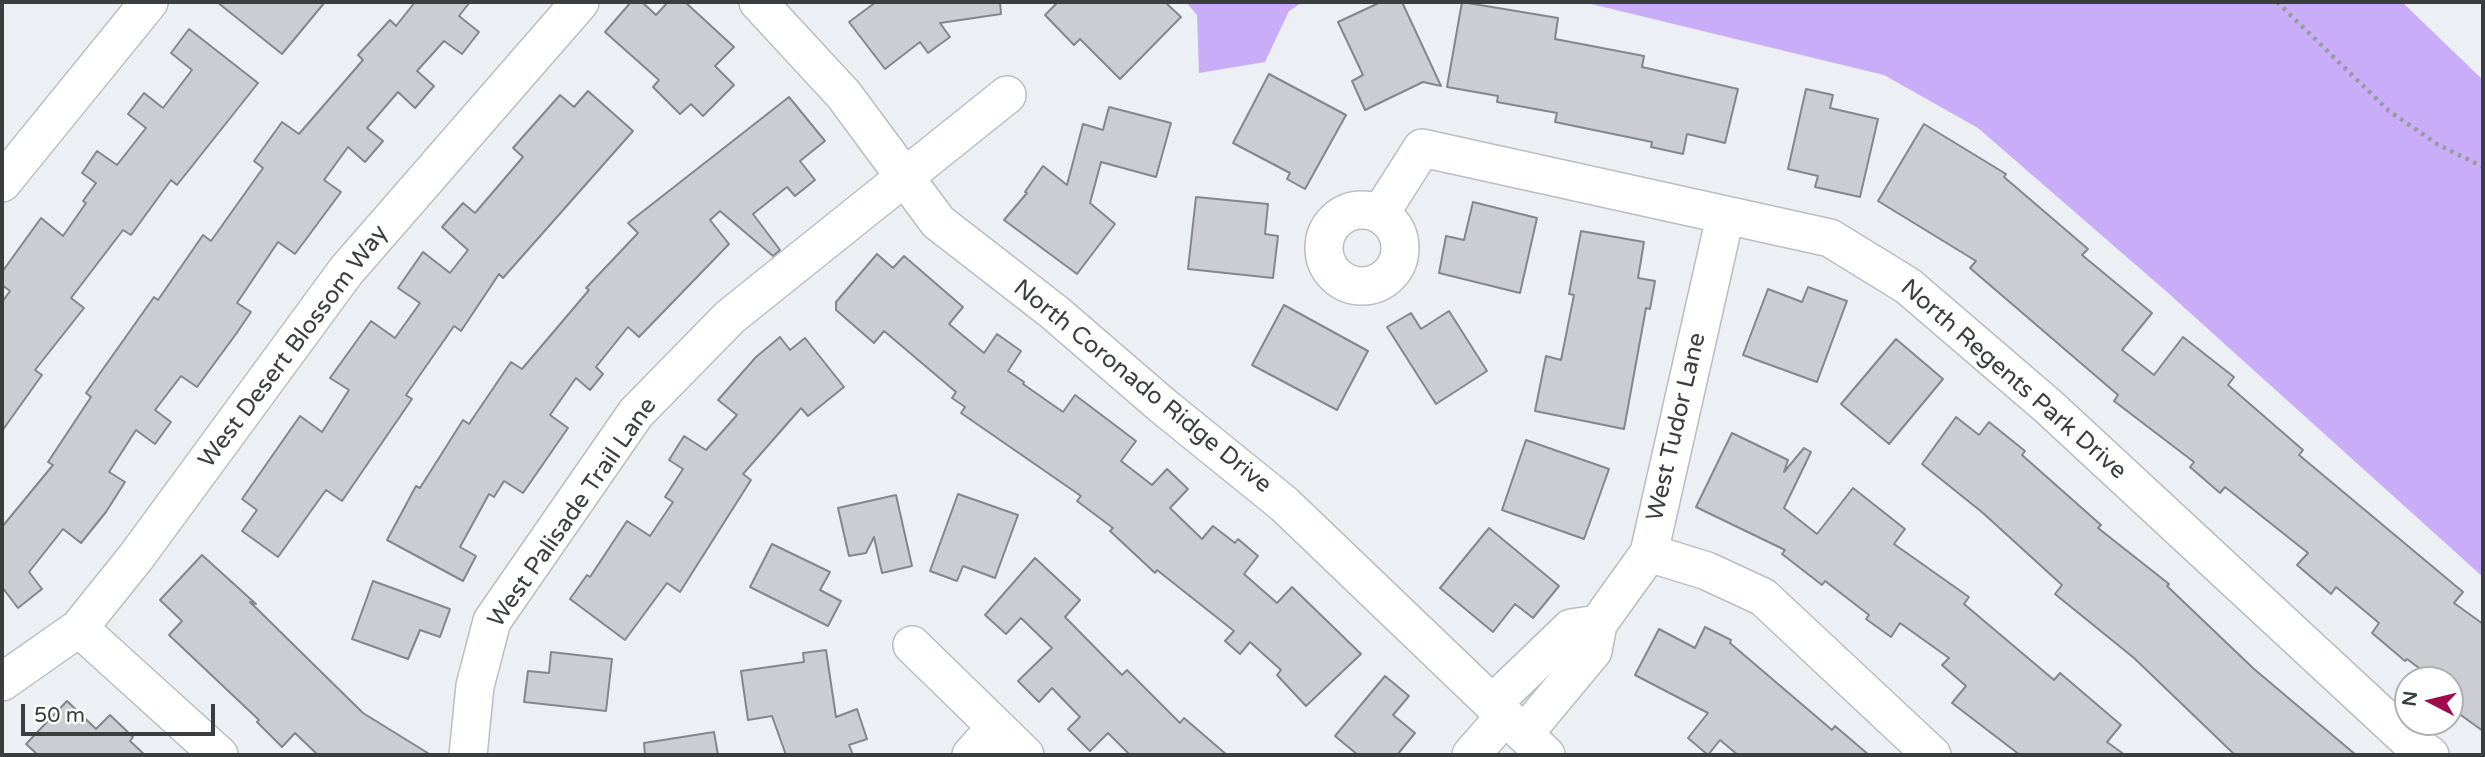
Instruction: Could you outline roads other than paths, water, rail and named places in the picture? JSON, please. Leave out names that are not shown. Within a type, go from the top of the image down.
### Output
[{"type":"street","points":[[2,183],[149,2]]},
{"type":"street","name":"West Desert Blossom Way","points":[[2,682],[79,628],[136,556],[346,271],[580,2]]},
{"type":"street","name":"North Coronado Ridge Drive","points":[[758,2],[844,95],[938,222],[1054,312],[1163,406],[1284,504],[1517,727]]},
{"type":"street","name":"West Palisade Trail Lane","points":[[468,755],[475,686],[492,621],[636,413],[730,317],[1007,95]]},
{"type":"street","name":"North Regents Park Drive","points":[[1380,215],[1422,148],[1725,217],[1830,238],[1908,286],[2049,407],[2406,738],[2430,755]]},
{"type":"street","name":"West Tudor Lane","points":[[1471,755],[1517,727],[1593,651],[1598,624],[1649,553],[1725,217]]},
{"type":"street","points":[[1649,553],[1707,571],[1763,597],[1932,755]]},
{"type":"street","points":[[79,628],[219,755]]},
{"type":"street","points":[[912,645],[1025,755]]},
{"type":"street","points":[[971,755],[995,728]]}]
